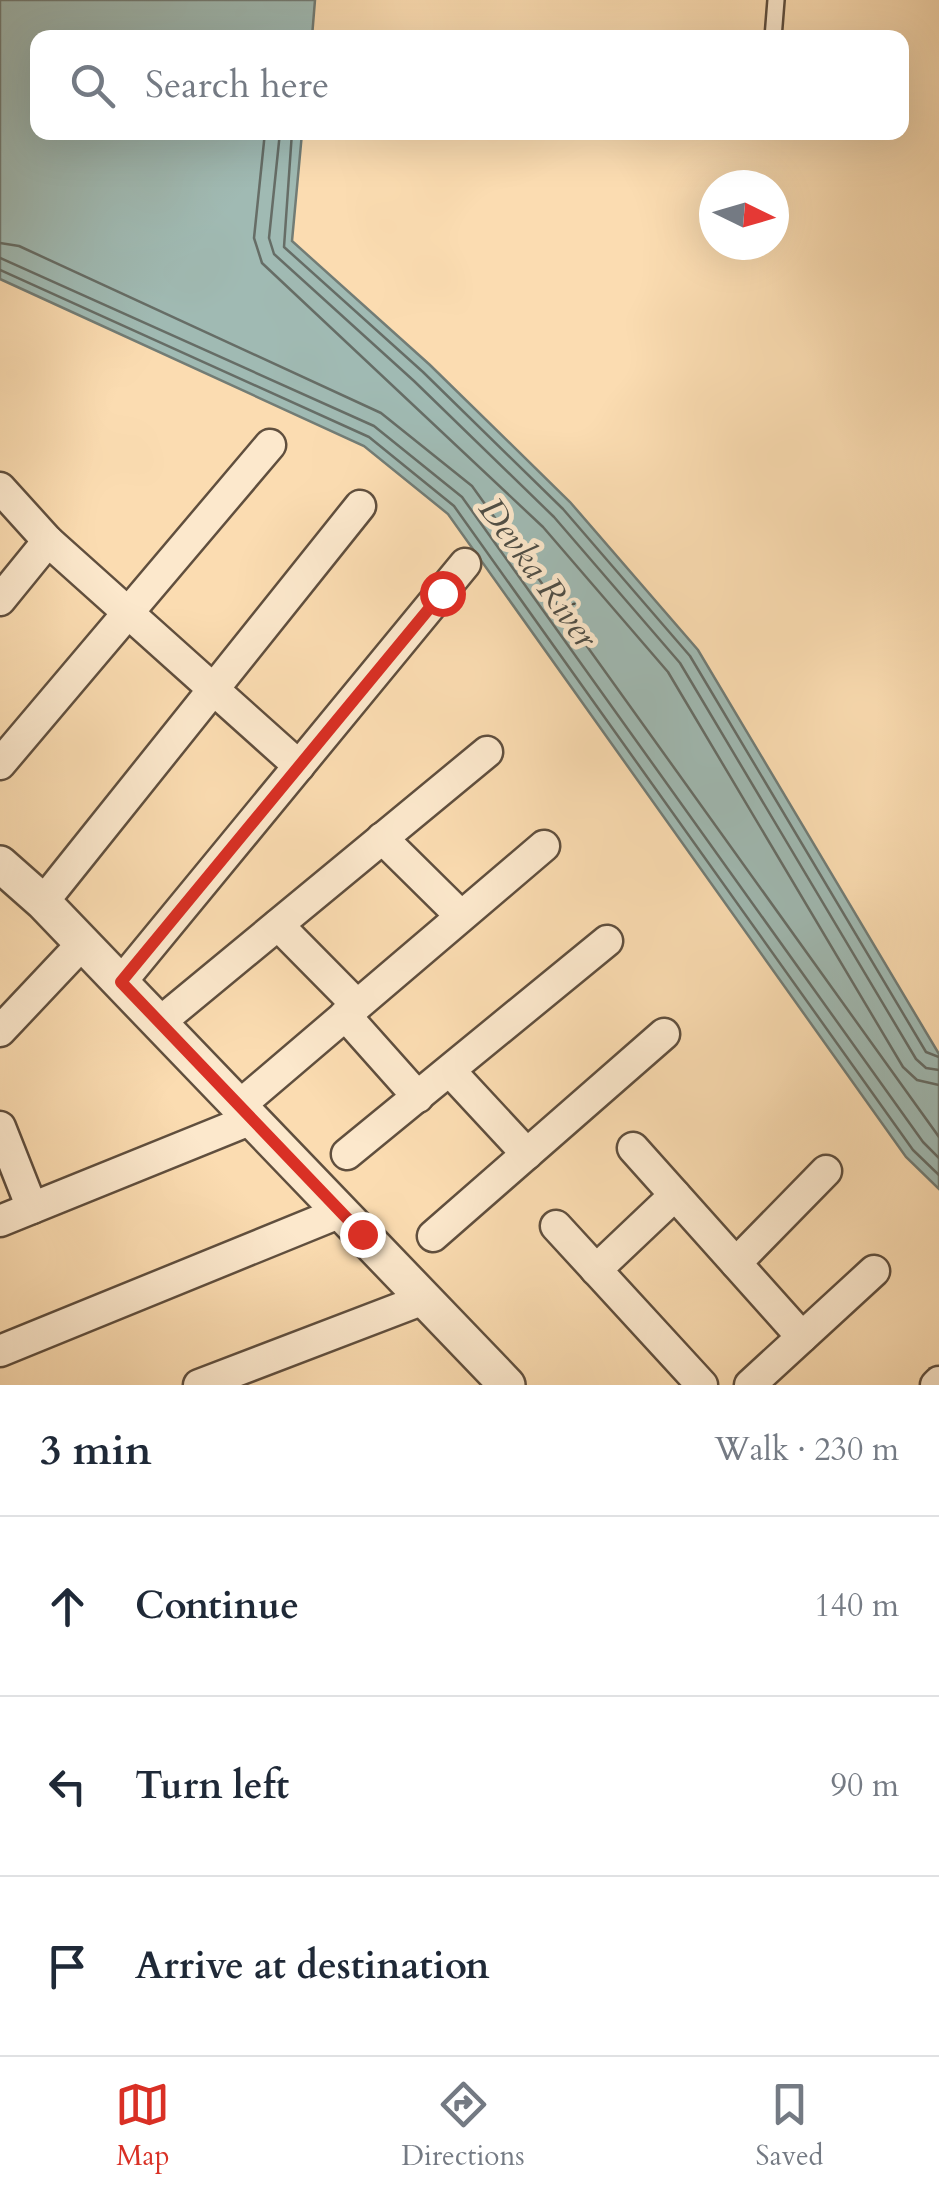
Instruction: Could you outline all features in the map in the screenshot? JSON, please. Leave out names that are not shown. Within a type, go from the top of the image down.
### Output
[{"type":"street","points":[[0,764],[270,445]]},
{"type":"street","points":[[0,488],[48,541],[299,766]]},
{"type":"street","points":[[43,902],[360,506]]},
{"type":"street","points":[[0,600],[48,541]]},
{"type":"street","points":[[121,982],[466,564]]},
{"type":"street","points":[[159,1023],[486,752]]},
{"type":"street","points":[[382,838],[461,916]]},
{"type":"street","points":[[0,1222],[245,1112],[351,1010],[544,846]]},
{"type":"street","points":[[0,864],[121,982],[507,1385]]},
{"type":"street","points":[[278,925],[418,1097]]},
{"type":"street","points":[[347,1154],[608,941]]},
{"type":"street","points":[[0,1031],[83,943]]},
{"type":"street","points":[[434,1236],[664,1034]]},
{"type":"street","points":[[450,1071],[527,1154]]},
{"type":"street","points":[[0,1127],[32,1208]]},
{"type":"street","points":[[632,1148],[802,1337]]},
{"type":"street","points":[[736,1263],[826,1171]]},
{"type":"street","points":[[596,1270],[675,1195]]},
{"type":"street","points":[[0,1351],[341,1212]]},
{"type":"street","points":[[556,1226],[702,1385]]},
{"type":"street","points":[[750,1385],[874,1271]]},
{"type":"street","points":[[199,1385],[424,1299]]},
{"type":"lane","points":[[774,30],[776,0]]},
{"type":"water","name":"Devka River","points":[[0,0],[315,0],[313,30],[30,30],[30,140],[301,140],[292,241],[430,365],[570,502],[698,650],[939,1054],[939,1189],[906,1157],[448,514],[364,446],[0,279]]},
{"type":"route","points":[[362,1234],[121,982],[442,593]]}]
